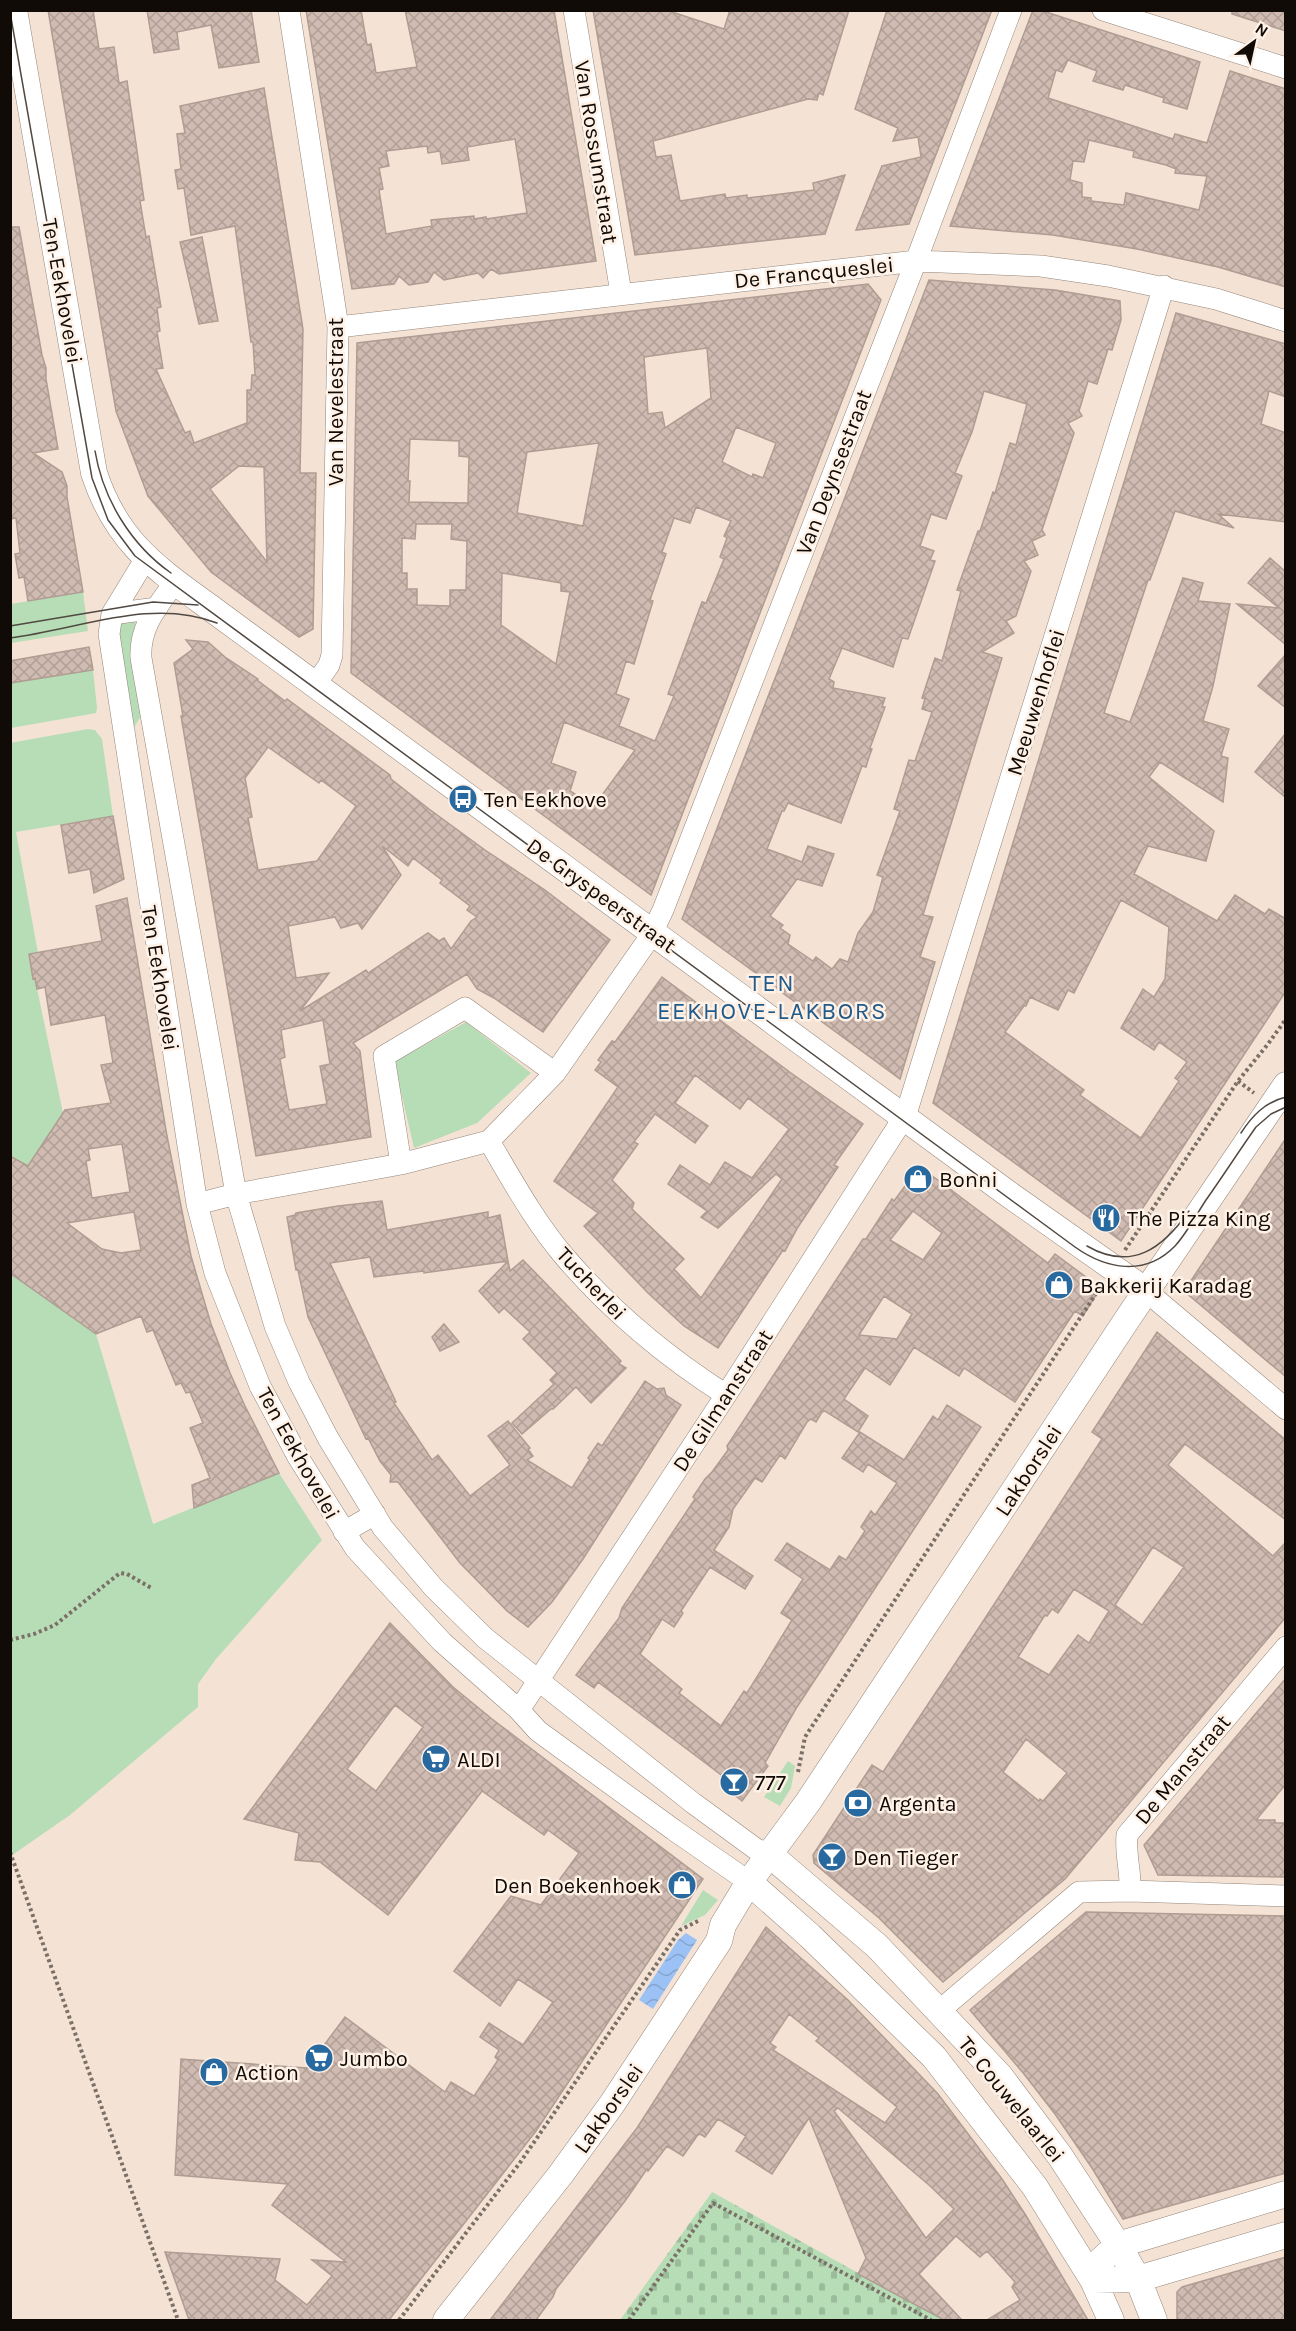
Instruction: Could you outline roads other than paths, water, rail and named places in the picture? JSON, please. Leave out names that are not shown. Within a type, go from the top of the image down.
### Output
[{"type":"street","name":"Ten Eekhovelei","points":[[14,10],[94,473],[113,518],[127,538],[145,557],[175,582],[145,628],[140,642],[236,1194],[275,1326],[295,1373],[328,1438],[379,1521],[433,1587],[485,1638],[693,1803],[756,1849],[775,1859]]},
{"type":"street","name":"Van Nevelestraat","points":[[289,10],[338,327],[332,655],[329,665],[315,685]]},
{"type":"street","name":"Van Rossumstraat","points":[[574,10],[621,293]]},
{"type":"street","name":"Van Deynsestraat","points":[[489,1141],[555,1073],[652,933],[916,261],[1011,10]]},
{"type":"street","points":[[1103,10],[1140,16],[1286,68]]},
{"type":"street","name":"De Francqueslei","points":[[338,327],[916,261],[1041,266],[1164,286],[1216,299],[1286,321]]},
{"type":"street","name":"Meeuwenhoflei","points":[[904,1118],[1164,286]]},
{"type":"street","name":"Ten Eekhovelei","points":[[145,557],[112,614],[109,634],[197,1204],[215,1273],[260,1386],[298,1457],[349,1540],[442,1642],[519,1710],[538,1731],[756,1887]]},
{"type":"street","name":"De Gryspeerstraat","points":[[175,582],[904,1118],[1077,1244],[1146,1291]]},
{"type":"street","points":[[112,614],[157,608]]},
{"type":"street","points":[[127,751],[157,746]]},
{"type":"street","points":[[401,1164],[384,1056],[465,1008],[555,1073]]},
{"type":"street","name":"Lakborslei","points":[[446,2320],[561,2174],[612,2104],[719,1941],[723,1925],[756,1887],[775,1859],[808,1802],[1285,1085]]},
{"type":"street","name":"De Gilmanstraat","points":[[538,1680],[726,1395],[904,1118]]},
{"type":"street","points":[[197,1204],[236,1194],[401,1164],[489,1141]]},
{"type":"street","name":"Tucherlei","points":[[489,1141],[514,1185],[570,1263],[622,1318],[683,1367],[726,1395]]},
{"type":"street","points":[[1146,1291],[1286,1409]]},
{"type":"street","points":[[349,1540],[379,1521]]},
{"type":"street","name":"De Manstraat","points":[[1130,1891],[1131,1872],[1126,1853],[1127,1835],[1286,1647]]},
{"type":"street","points":[[519,1710],[538,1680]]},
{"type":"street","points":[[674,1830],[693,1822],[693,1803]]},
{"type":"street","name":"Te Couwelaarlei","points":[[775,1859],[877,1946],[1000,2076],[1060,2156],[1118,2245],[1138,2279],[1154,2320]]},
{"type":"street","name":"Te Couwelaarlei","points":[[756,1887],[810,1936],[934,2057],[1035,2187],[1090,2276],[1111,2320]]},
{"type":"street","points":[[939,2011],[1079,1892],[1130,1891],[1286,1896]]},
{"type":"street","points":[[810,1936],[817,1916],[831,1906]]},
{"type":"street","points":[[1090,2276],[1118,2245],[1286,2194]]},
{"type":"street","points":[[1090,2276],[1138,2279],[1286,2235]]},
{"type":"water","points":[[686,1933],[697,1940],[653,2009],[639,2000],[678,1940]]},
{"type":"tram line","points":[[10,12],[92,478],[108,520],[135,556],[1087,1255],[1112,1265],[1125,1266],[1138,1266],[1163,1256],[1184,1235],[1256,1127],[1271,1114],[1286,1107]]},
{"type":"tram line","points":[[95,451],[105,486],[121,520],[143,549],[171,573]]},
{"type":"tram line","points":[[10,626],[153,602],[198,605]]},
{"type":"tram line","points":[[10,638],[140,614],[166,613],[192,616],[217,623]]},
{"type":"tram line","points":[[1241,1133],[1260,1110],[1286,1097]]},
{"type":"tram line","points":[[1087,1246],[1118,1257],[1145,1252],[1168,1236],[1189,1211]]},
{"type":"place","name":"Ten Eekhove","points":[[463,799]]},
{"type":"place","name":"Bonni","points":[[918,1179]]},
{"type":"place","name":"The Pizza King","points":[[1106,1218]]},
{"type":"place","name":"Bakkerij Karadag","points":[[1059,1285]]},
{"type":"place","name":"ALDI","points":[[436,1759]]},
{"type":"place","name":"777","points":[[734,1782]]},
{"type":"place","name":"Argenta","points":[[858,1803]]},
{"type":"place","name":"Den Tieger","points":[[832,1857]]},
{"type":"place","name":"Den Boekenhoek","points":[[682,1885]]},
{"type":"place","name":"Jumbo","points":[[319,2058]]},
{"type":"place","name":"Action","points":[[214,2072]]},
{"type":"district","name":"TEN EEKHOVE-LAKBORS","points":[[772,997]]}]
